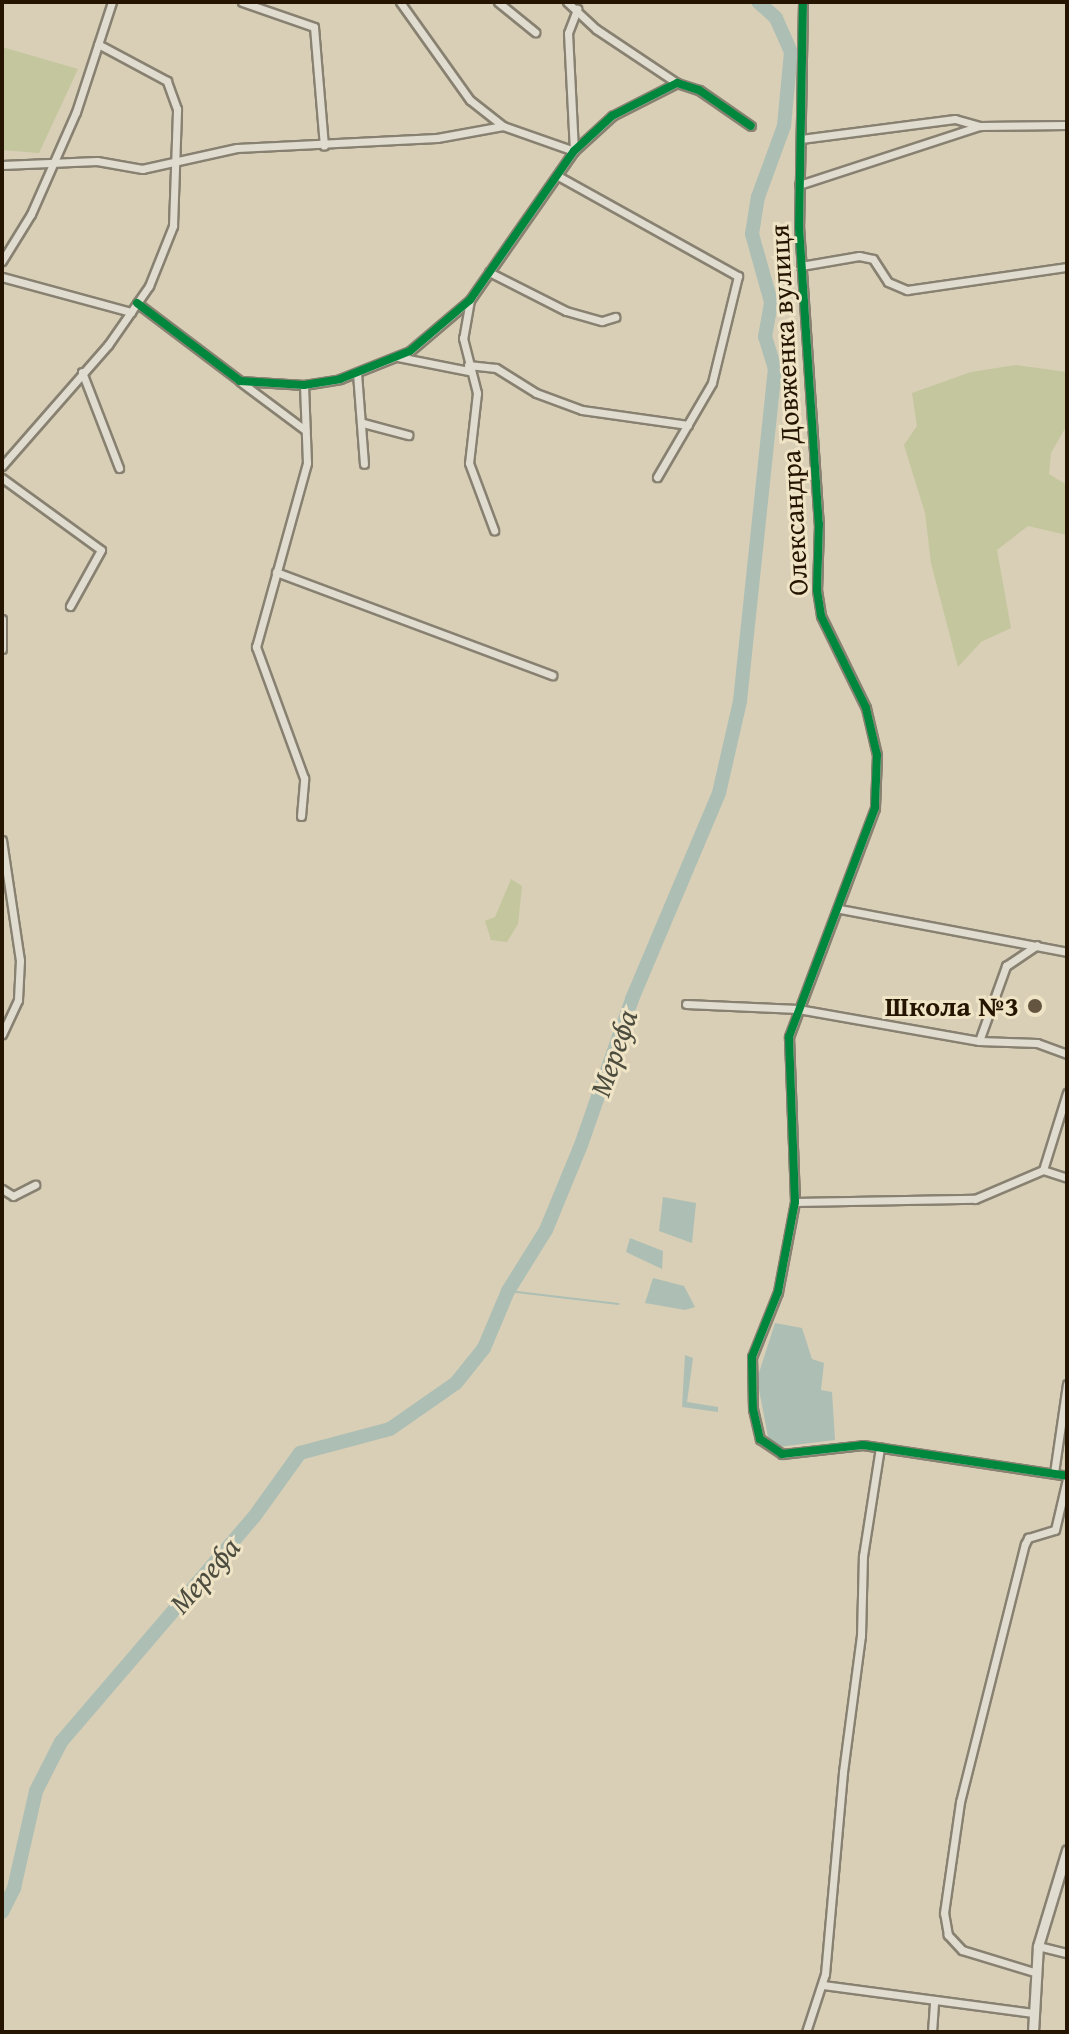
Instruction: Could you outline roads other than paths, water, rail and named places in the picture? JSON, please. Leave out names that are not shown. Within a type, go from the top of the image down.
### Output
[{"type":"street","points":[[242,2],[314,27],[324,146]]},
{"type":"street","points":[[400,2],[470,100],[503,126],[574,151]]},
{"type":"street","points":[[498,2],[535,32]]},
{"type":"street","points":[[567,2],[596,29],[677,83],[699,90],[751,126]]},
{"type":"street","name":"Олександра Довженка вулиця","points":[[803,2],[799,185],[801,266],[819,524],[817,590],[821,616],[866,708],[877,755],[875,808],[840,909],[789,1037],[795,1202],[778,1292],[752,1357],[750,1391],[760,1439],[782,1454],[863,1445],[880,1447]]},
{"type":"street","points":[[2,261],[52,166],[98,44],[110,3]]},
{"type":"street","points":[[574,151],[568,42],[577,9]]},
{"type":"street","points":[[2,466],[131,312],[173,226],[177,109],[167,81],[98,44]]},
{"type":"street","points":[[240,381],[304,385],[357,373],[410,351],[470,300],[574,151],[612,116],[677,83]]},
{"type":"street","points":[[801,139],[955,119],[980,126],[1067,125]]},
{"type":"street","points":[[2,165],[52,166],[97,161],[142,169],[237,148],[437,138],[503,126]]},
{"type":"street","points":[[799,185],[980,126]]},
{"type":"street","points":[[558,176],[738,276],[712,383],[657,477]]},
{"type":"street","points":[[801,266],[859,256],[873,259],[888,282],[907,290],[1067,267]]},
{"type":"street","points":[[489,272],[566,311],[602,321],[615,317]]},
{"type":"street","points":[[2,277],[131,312]]},
{"type":"street","points":[[470,300],[463,338],[468,368],[477,393],[469,463],[494,530]]},
{"type":"street","points":[[137,303],[305,430]]},
{"type":"street","points":[[396,357],[468,368],[496,368],[536,393],[582,410],[688,425]]},
{"type":"street","points":[[82,372],[119,468]]},
{"type":"street","points":[[357,373],[364,464]]},
{"type":"street","points":[[301,816],[304,778],[256,647],[307,463],[304,385]]},
{"type":"street","points":[[363,423],[408,435]]},
{"type":"street","points":[[2,478],[101,550],[70,606]]},
{"type":"street","points":[[276,572],[552,675]]},
{"type":"street","points":[[2,619],[2,649]]},
{"type":"street","points":[[2,840],[20,960],[18,1000],[2,1035]]},
{"type":"street","points":[[2,891],[9,882]]},
{"type":"street","points":[[840,909],[1067,952]]},
{"type":"street","points":[[979,1041],[1006,966],[1037,945]]},
{"type":"street","points":[[686,1004],[798,1009],[979,1041],[1037,1043],[1067,1054]]},
{"type":"street","points":[[1043,1170],[1067,1093]]},
{"type":"street","points":[[795,1202],[975,1199],[1043,1170],[1067,1178]]},
{"type":"street","points":[[2,1189],[13,1196],[35,1185]]},
{"type":"street","points":[[1054,1473],[1067,1384]]},
{"type":"street","points":[[806,2032],[823,1985],[861,1636],[863,1556],[880,1447],[1054,1473],[1067,1478],[1055,1530],[1028,1538],[1025,1544],[960,1802],[944,1913],[948,1935],[962,1950],[1034,1972]]},
{"type":"street","points":[[1033,2032],[1034,1972],[1038,1946],[1067,1850]]},
{"type":"street","points":[[1038,1946],[1067,1953]]},
{"type":"street","points":[[823,1985],[934,2003],[1033,2013]]},
{"type":"street","points":[[932,2032],[934,2003]]},
{"type":"waterway","name":"Мерефа","points":[[2,1912],[14,1888],[36,1791],[61,1742],[254,1517],[300,1453],[390,1429],[456,1383],[484,1348],[508,1291],[546,1230],[581,1145],[632,999],[719,793],[740,701],[775,369],[765,337],[771,302],[752,234],[758,197],[784,126],[791,52],[776,18],[758,2]]},
{"type":"waterway","points":[[508,1291],[618,1304]]},
{"type":"place","name":"Школа №3","points":[[1035,1006]]}]
